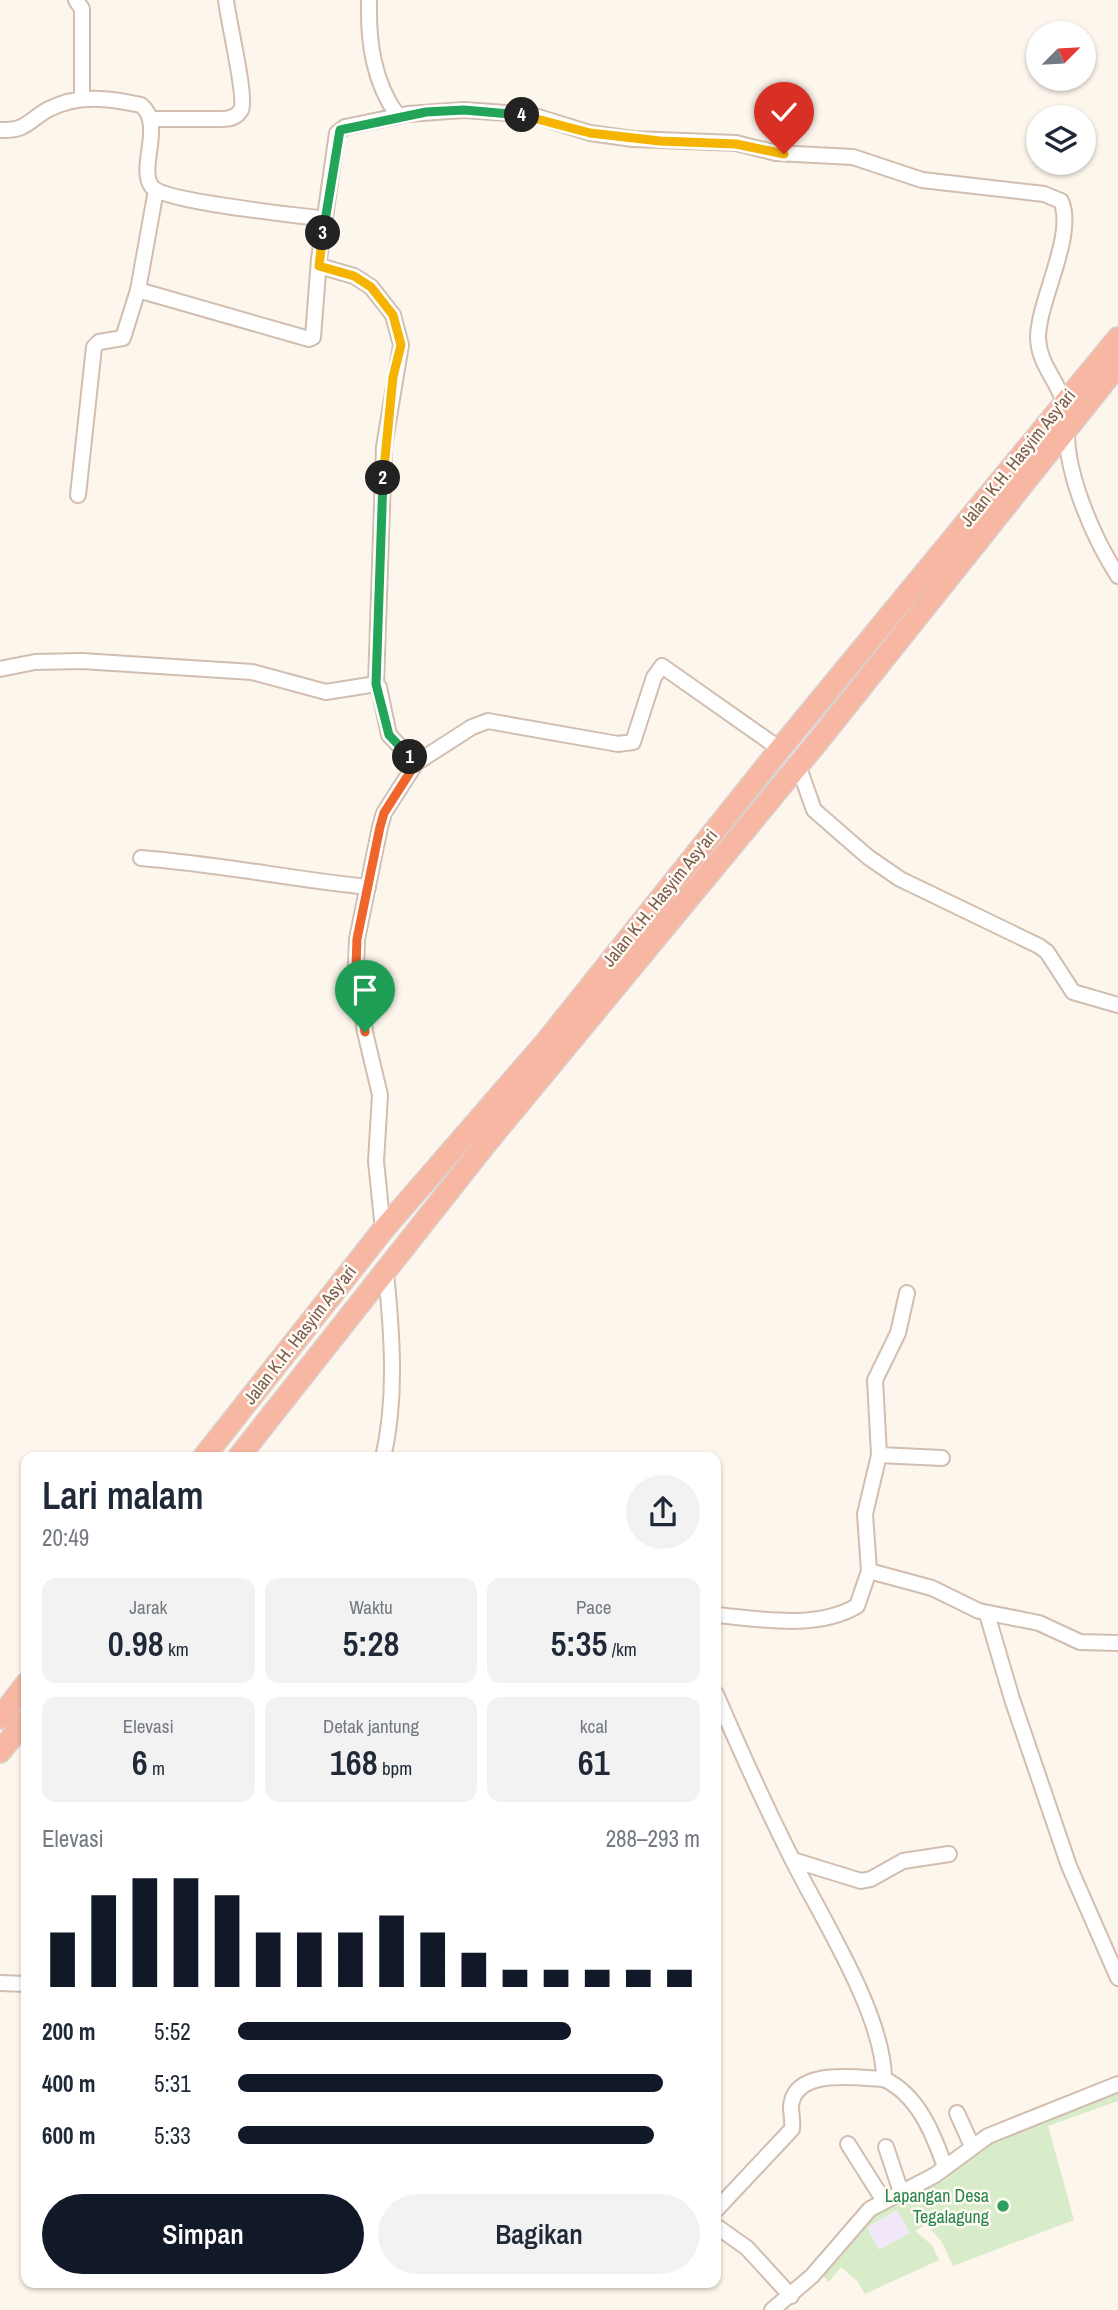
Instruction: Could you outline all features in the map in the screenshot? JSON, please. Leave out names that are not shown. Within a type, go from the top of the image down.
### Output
[{"type":"highway","name":"Jalan K.H. Hasyim Asy'ari","points":[[212,1452],[383,1230],[547,1042],[786,742],[1118,338]]},
{"type":"highway","name":"Jalan K.H. Hasyim Asy'ari","points":[[243,1452],[484,1146],[798,765],[1068,431],[1118,365]]},
{"type":"highway","points":[[887,619],[885,628],[891,631],[949,560],[959,553],[971,551]]},
{"type":"highway","points":[[786,742],[812,729],[883,643],[890,646],[886,656]]},
{"type":"highway","points":[[213,1452],[275,1393],[294,1388]]},
{"type":"highway","points":[[0,1718],[21,1691]]},
{"type":"highway","points":[[0,1752],[21,1726]]},
{"type":"street","points":[[76,0],[82,9],[82,98]]},
{"type":"street","points":[[151,119],[222,119],[231,118],[240,111],[243,102],[240,77],[226,0]]},
{"type":"street","points":[[369,0],[370,32],[380,88],[398,116]]},
{"type":"street","points":[[0,130],[20,129],[47,110],[82,98],[115,99],[141,105],[151,119],[149,180],[156,190],[208,203],[325,219]]},
{"type":"street","points":[[138,290],[309,339],[313,337],[319,266],[337,133],[345,127],[398,116],[464,110],[535,116],[590,133],[633,139],[736,144],[776,153],[853,156],[932,183],[1055,197],[1060,201],[1065,218],[1038,336],[1044,369],[1064,403]]},
{"type":"street","points":[[78,495],[94,347],[99,342],[123,338],[138,290],[156,190]]},
{"type":"street","points":[[319,266],[354,276],[371,287],[393,315],[401,345],[384,447],[376,684],[389,735],[416,763]]},
{"type":"street","points":[[1068,431],[1071,466],[1099,544],[1118,576]]},
{"type":"street","points":[[0,669],[35,662],[82,661],[252,672],[326,692],[376,684]]},
{"type":"street","points":[[383,1230],[376,1161],[380,1095],[365,1032],[356,966],[357,939],[384,813],[416,763],[472,727],[488,722],[618,744],[633,742],[654,677],[662,666],[786,742]]},
{"type":"street","points":[[798,765],[814,810],[869,857],[900,879],[1039,946],[1047,952],[1073,992],[1118,1005]]},
{"type":"street","points":[[141,858],[213,864],[282,878],[368,887]]},
{"type":"street","points":[[384,1452],[389,1427],[392,1365],[386,1273]]},
{"type":"street","points":[[721,1615],[783,1621],[832,1617],[857,1606],[869,1571],[866,1500],[879,1455],[875,1380],[898,1333],[907,1293]]},
{"type":"street","points":[[879,1455],[942,1458]]},
{"type":"street","points":[[869,1571],[932,1588],[987,1614],[1022,1617],[1080,1642],[1118,1643]]},
{"type":"street","points":[[987,1614],[1016,1712],[1069,1866],[1118,1978]]},
{"type":"street","points":[[721,1705],[793,1860],[862,1999],[882,2050],[884,2079]]},
{"type":"street","points":[[793,1860],[861,1881],[871,1879],[903,1861],[949,1854]]},
{"type":"street","points":[[0,1983],[21,1984]]},
{"type":"street","points":[[721,2205],[792,2129],[791,2105],[802,2088],[814,2079],[884,2079],[893,2083],[925,2117],[946,2166]]},
{"type":"street","points":[[772,2310],[791,2296],[825,2263],[862,2216],[884,2201],[946,2166],[972,2146],[1118,2084]]},
{"type":"street","points":[[957,2113],[972,2146]]},
{"type":"street","points":[[848,2144],[884,2201]]},
{"type":"street","points":[[886,2147],[901,2192]]},
{"type":"street","points":[[721,2230],[747,2248],[791,2296]]},
{"type":"shaded area","points":[[897,2210],[910,2233],[879,2250],[867,2227]]},
{"type":"green space","points":[[1118,2091],[1118,2101],[1048,2126],[1074,2220],[953,2266],[942,2242],[926,2224],[915,2231],[932,2245],[939,2260],[865,2294],[858,2282],[841,2267],[829,2282],[822,2275],[870,2219],[984,2145]],"holes":[[[897,2210],[910,2233],[879,2250],[867,2227]]]},
{"type":"place","name":"Lapangan Desa Tegalagung","points":[[1003,2206]]},
{"type":"route","points":[[365,1032],[356,966],[357,939],[384,813],[416,763],[389,735],[379,687],[376,684],[384,447],[393,377],[401,345],[393,315],[371,287],[354,276],[319,266],[337,133],[345,127],[398,116],[464,110],[535,116],[590,133],[633,139],[736,144],[784,154]]}]
